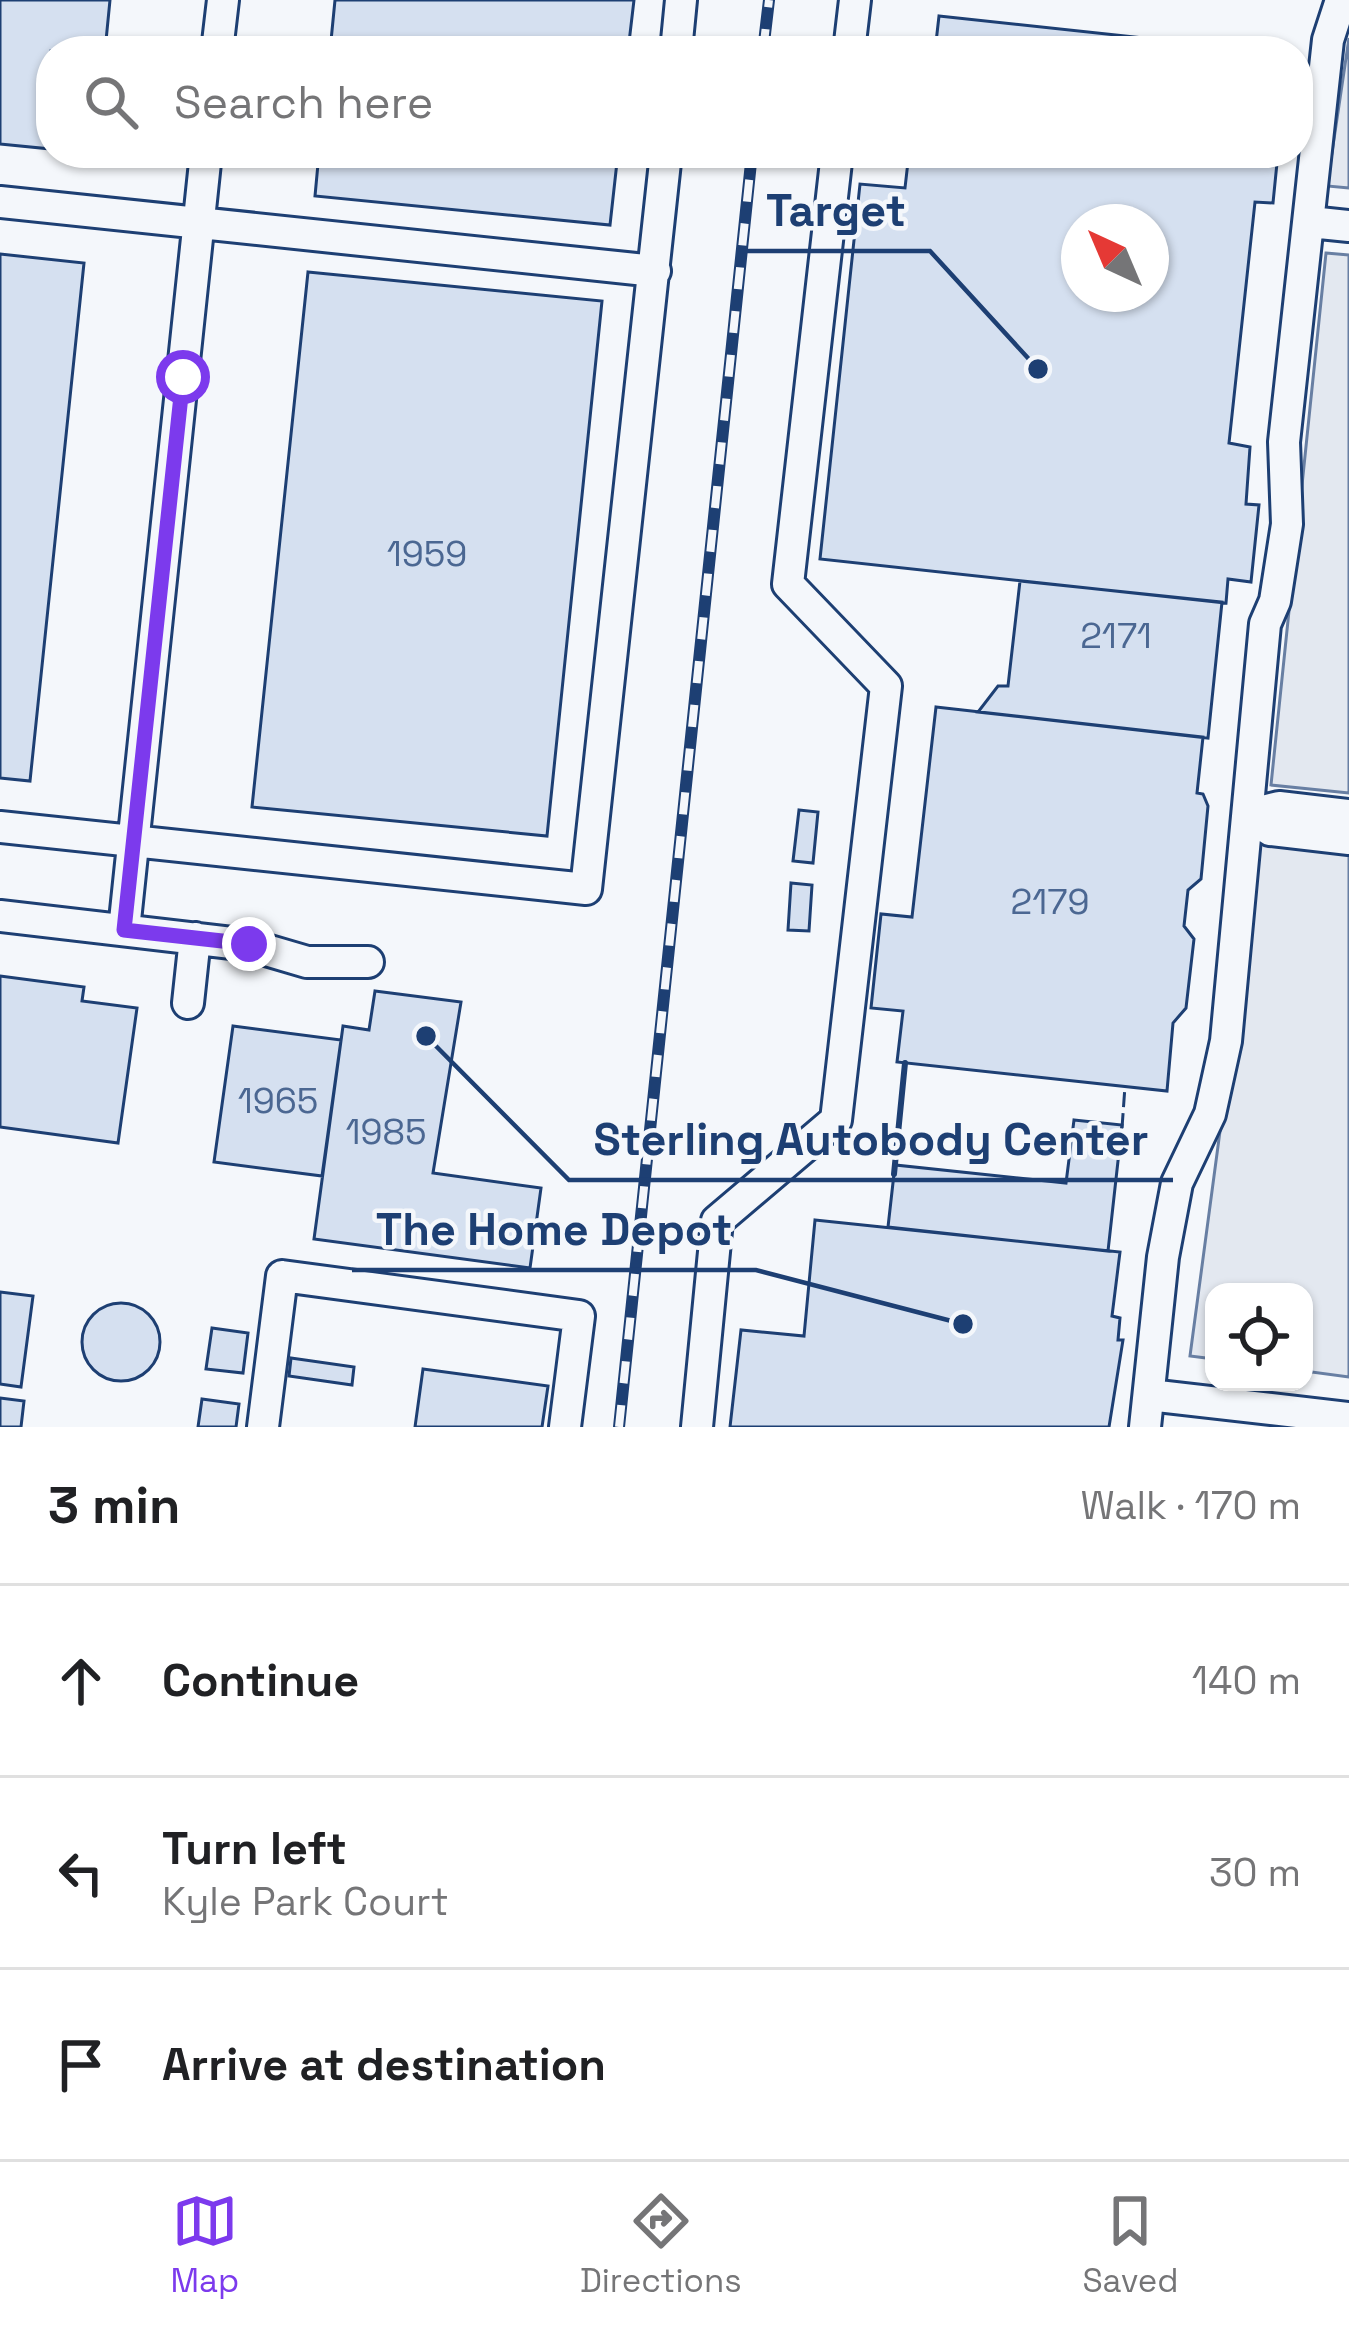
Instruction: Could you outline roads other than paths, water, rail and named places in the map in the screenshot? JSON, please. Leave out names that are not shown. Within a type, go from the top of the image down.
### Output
[{"type":"street","points":[[219,36],[223,0]]},
{"type":"street","points":[[677,36],[681,0]]},
{"type":"street","points":[[851,36],[855,0]]},
{"type":"street","points":[[1145,1427],[1163,1257],[1178,1183],[1210,1114],[1226,1041],[1251,814],[1265,624],[1276,601],[1287,524],[1284,442],[1328,40],[1340,0]]},
{"type":"street","points":[[124,930],[204,168]]},
{"type":"street","points":[[0,826],[586,889],[665,168]]},
{"type":"street","points":[[697,1427],[717,1220],[836,1120],[886,686],[788,584],[835,168]]},
{"type":"street","points":[[0,202],[655,271]]},
{"type":"street","points":[[1310,222],[1349,226]]},
{"type":"street","points":[[1251,814],[1279,807],[1349,815]]},
{"type":"street","points":[[1251,814],[1270,830],[1349,838]]},
{"type":"street","points":[[0,916],[249,944],[307,962],[368,962]]},
{"type":"street","points":[[188,1003],[195,938]]},
{"type":"street","points":[[262,1427],[282,1276],[579,1316],[565,1427]]},
{"type":"street","points":[[1149,1395],[1349,1418]]},
{"type":"railway","points":[[765,36],[769,0]]},
{"type":"railway","points":[[619,1427],[750,168]]},
{"type":"place","name":"Target","points":[[1038,369]]},
{"type":"place","name":"Sterling Autobody Center","points":[[426,1036]]},
{"type":"place","name":"The Home Depot","points":[[963,1324]]}]
